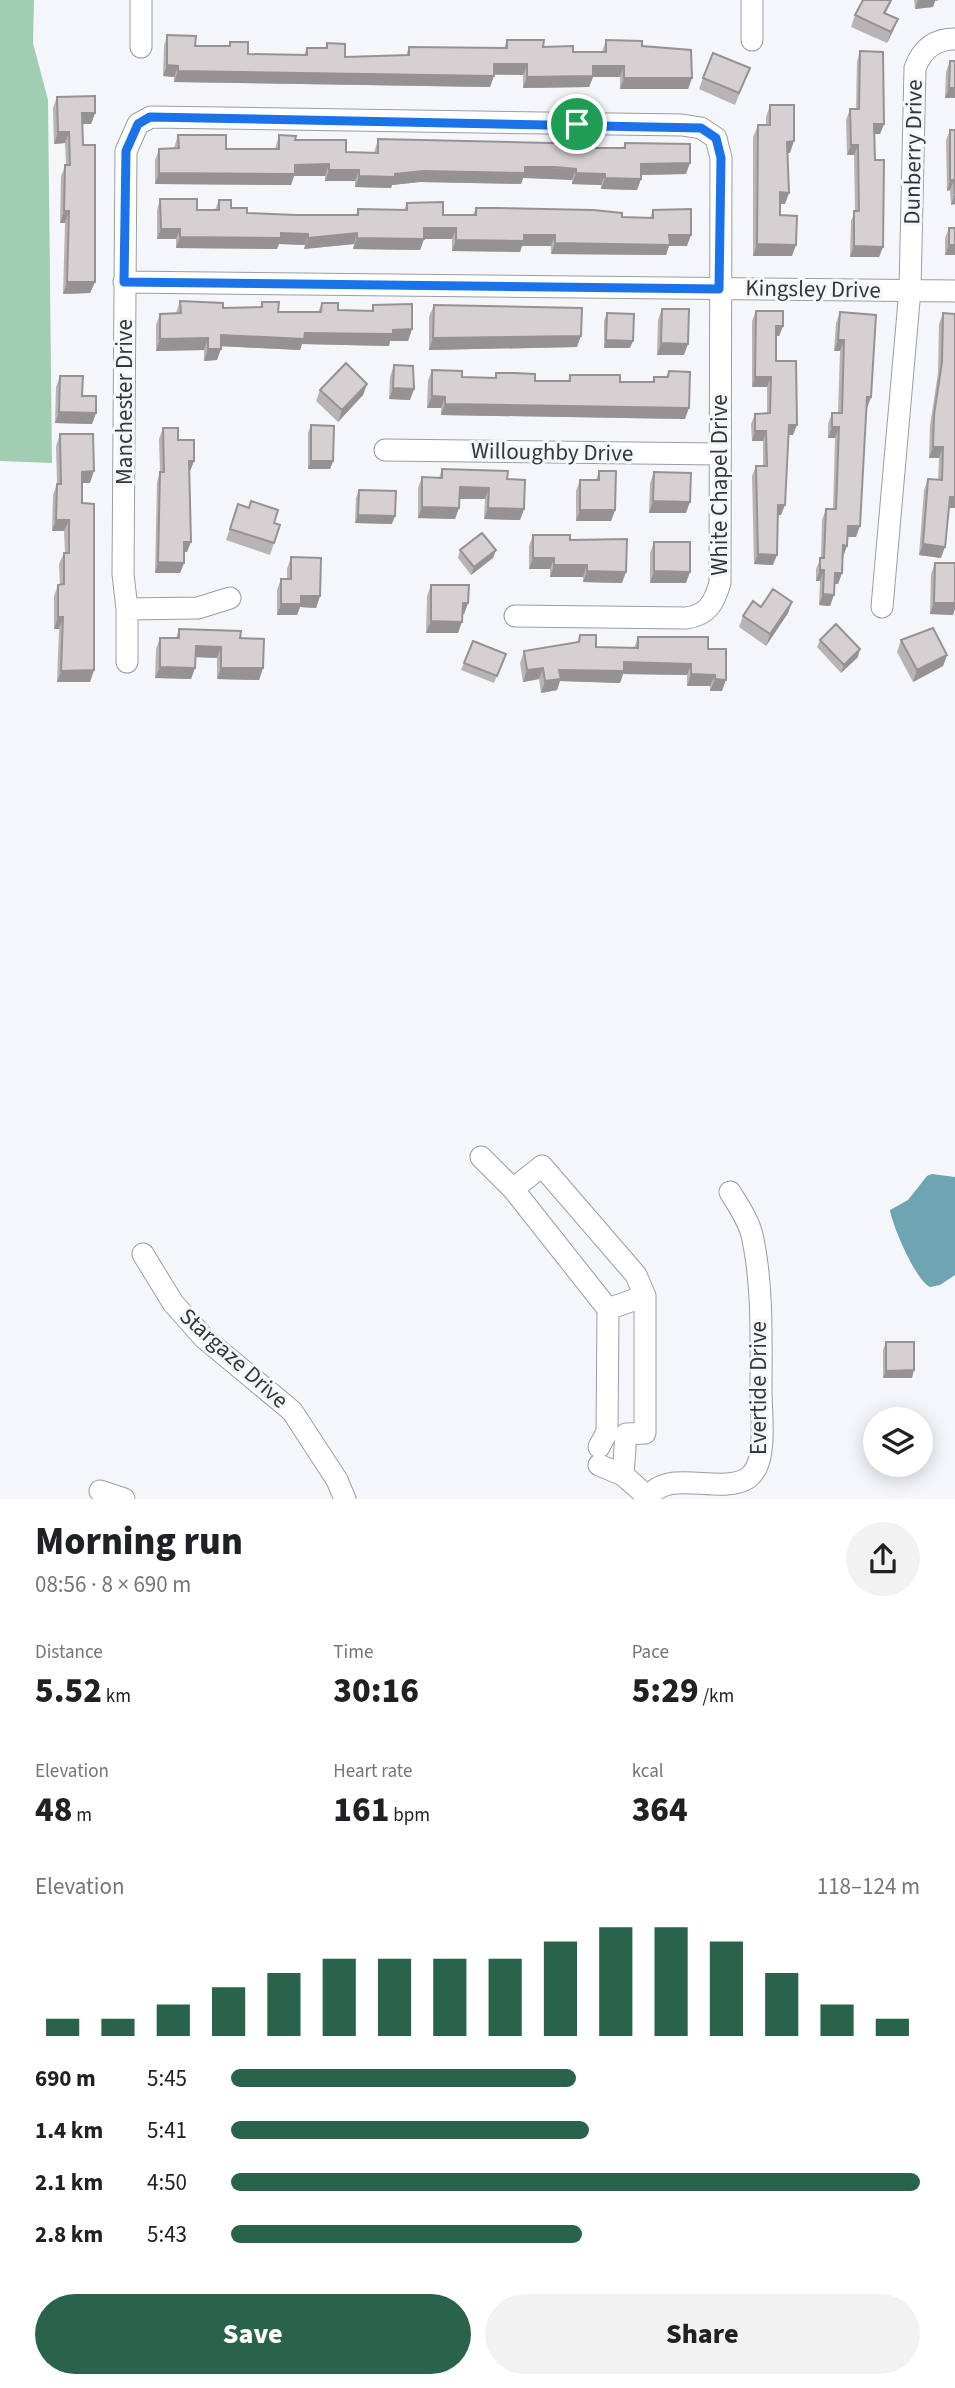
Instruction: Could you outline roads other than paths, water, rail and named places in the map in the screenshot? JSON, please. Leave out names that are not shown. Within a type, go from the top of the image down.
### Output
[{"type":"street","points":[[141,0],[141,47]]},
{"type":"street","points":[[752,0],[752,40]]},
{"type":"street","name":"Dunberry Drive","points":[[910,290],[915,68],[923,52],[931,45],[955,39]]},
{"type":"street","name":"Manchester Drive","points":[[127,662],[127,609],[123,574],[126,151],[138,124],[158,117],[701,128],[716,138],[721,158],[719,289]]},
{"type":"street","name":"Kingsley Drive","points":[[124,282],[955,291]]},
{"type":"street","name":"White Chapel Drive","points":[[515,616],[686,618],[705,613],[713,604],[719,583],[719,289]]},
{"type":"street","points":[[882,607],[910,290]]},
{"type":"street","name":"Willoughby Drive","points":[[385,450],[719,454]]},
{"type":"street","points":[[127,609],[198,608],[230,598]]},
{"type":"street","points":[[481,1157],[513,1189],[608,1308],[608,1445],[623,1475],[648,1498]]},
{"type":"street","points":[[513,1189],[542,1166],[636,1275],[645,1296],[645,1433],[608,1445]]},
{"type":"street","name":"Evertide Drive","points":[[648,1498],[661,1486],[676,1483],[739,1482],[755,1472],[759,1464],[762,1447],[761,1375],[755,1257],[751,1233],[730,1192]]},
{"type":"street","name":"Stargaze Drive","points":[[143,1254],[173,1303],[204,1338],[292,1411],[337,1480],[345,1499]]},
{"type":"street","points":[[608,1308],[645,1296]]},
{"type":"street","points":[[608,1445],[623,1475]]},
{"type":"street","points":[[100,1491],[124,1499]]},
{"type":"water","points":[[932,1174],[955,1177],[955,1275],[940,1285],[930,1287],[924,1283],[912,1264],[890,1210],[908,1200],[927,1176]]}]
